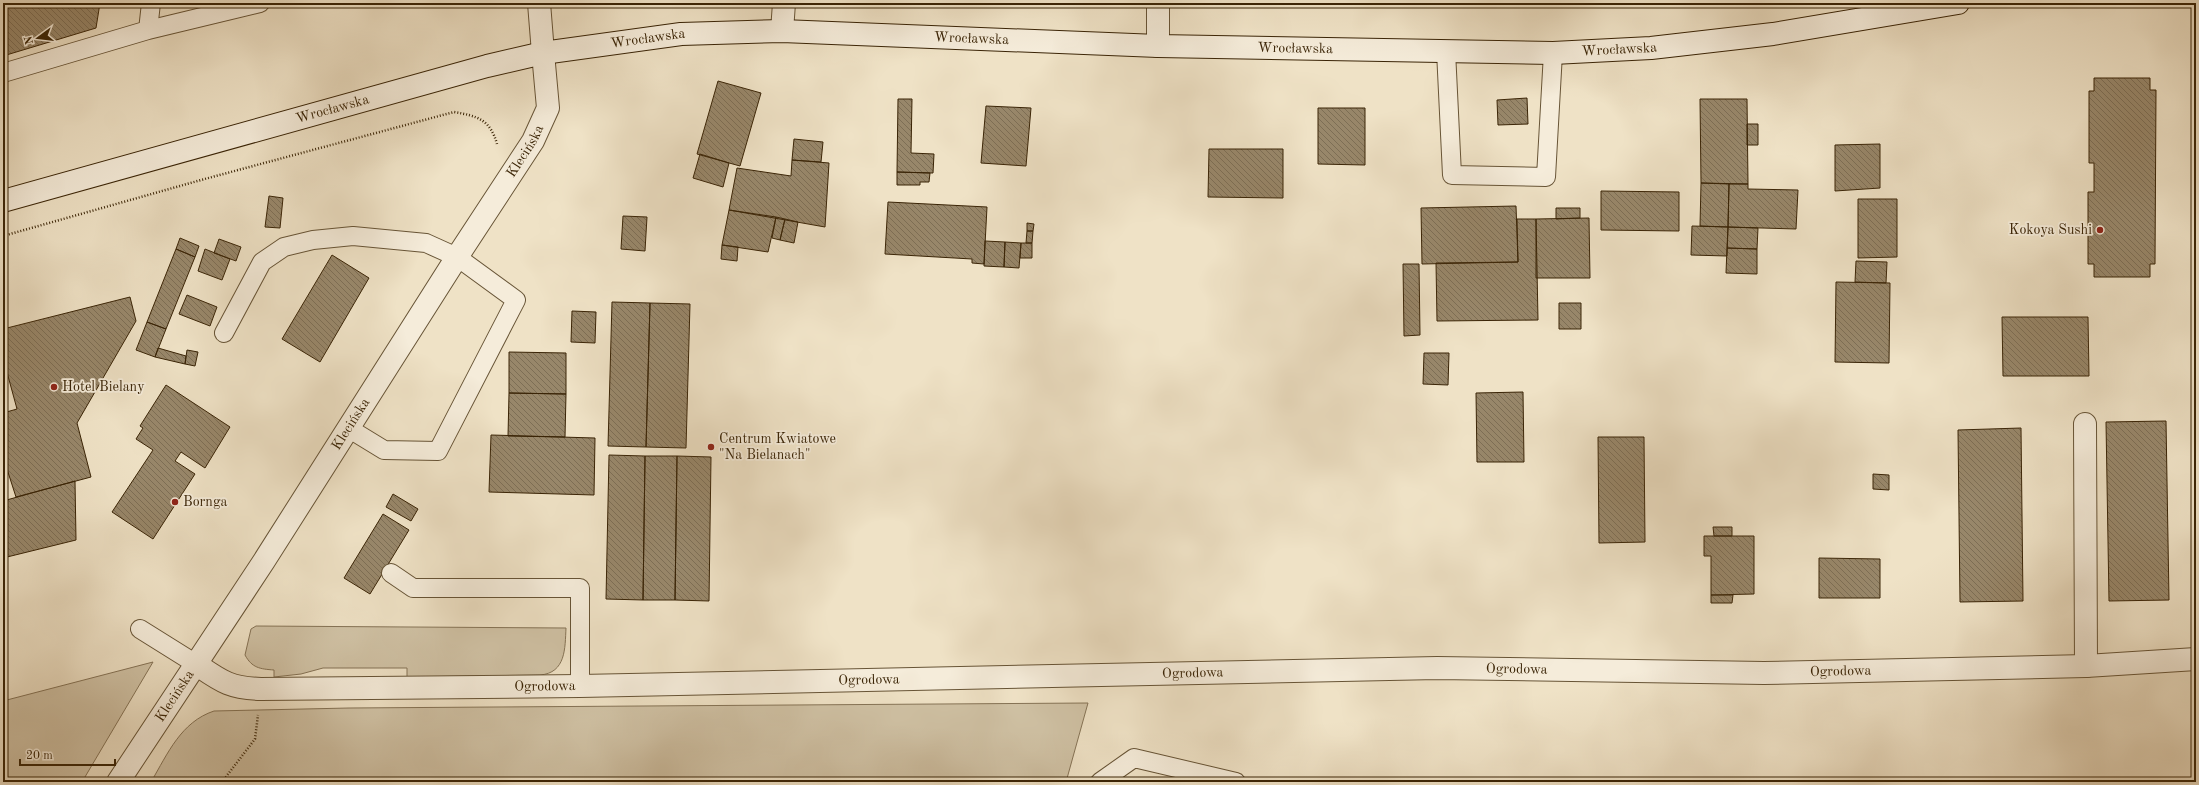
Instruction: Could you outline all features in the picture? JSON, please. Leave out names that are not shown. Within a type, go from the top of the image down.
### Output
[{"type":"street","name":"Klecińska","points":[[118,782],[348,428],[456,257],[533,141],[548,108],[539,3]]},
{"type":"street","points":[[782,31],[784,3]]},
{"type":"street","points":[[1158,3],[1158,46]]},
{"type":"street","name":"Wrocławska","points":[[3,202],[487,66],[543,54],[680,34],[782,31],[1158,46],[1553,52],[1651,48],[1757,35],[1946,4]]},
{"type":"street","points":[[2085,424],[2086,666]]},
{"type":"street","name":"Ogrodowa","points":[[196,664],[224,683],[234,687],[261,689],[580,686],[1437,668],[1764,673],[2086,666],[2196,659]]},
{"type":"lane","points":[[148,30],[151,3]]},
{"type":"lane","points":[[3,73],[148,30],[260,3]]},
{"type":"lane","points":[[1446,51],[1452,175],[1546,177],[1553,52]]},
{"type":"lane","points":[[224,333],[262,262],[284,247],[313,240],[353,236],[426,242],[456,257],[516,300],[438,451],[384,450],[348,428]]},
{"type":"lane","points":[[391,573],[413,588],[580,588],[580,686]]},
{"type":"lane","points":[[140,629],[196,664]]},
{"type":"lane","points":[[1100,782],[1134,758],[1236,782]]},
{"type":"path","points":[[3,236],[280,158],[454,112],[475,116],[487,124],[495,135],[499,148]]},
{"type":"path","points":[[222,782],[256,739],[261,689]]},
{"type":"shaded area","points":[[256,626],[566,628],[564,651],[559,665],[555,670],[540,675],[407,677],[407,668],[323,668],[301,674],[274,677],[274,670],[257,667],[251,663],[245,655],[251,629]]},
{"type":"shaded area","points":[[153,662],[82,782],[3,782],[3,701]]},
{"type":"shaded area","points":[[1088,703],[1066,782],[151,782],[176,740],[193,723],[214,711],[349,708]]},
{"type":"building","points":[[3,3],[100,3],[96,28],[3,56]]},
{"type":"building","points":[[2094,78],[2150,78],[2150,90],[2156,90],[2155,264],[2150,264],[2150,277],[2094,277],[2094,264],[2088,264],[2088,192],[2094,192],[2094,163],[2089,163],[2089,91],[2094,91]]},
{"type":"building","points":[[718,81],[761,93],[740,166],[697,154]]},
{"type":"building","points":[[1527,98],[1528,124],[1498,125],[1497,100]]},
{"type":"building","points":[[898,99],[912,99],[911,153],[934,154],[933,173],[897,172]]},
{"type":"building","points":[[1700,99],[1747,99],[1748,184],[1701,183]]},
{"type":"building","points":[[986,106],[1031,108],[1026,166],[981,163]]},
{"type":"building","points":[[1318,108],[1365,108],[1365,165],[1318,164]]},
{"type":"building","points":[[1747,124],[1758,124],[1758,145],[1747,145]]},
{"type":"building","points":[[794,139],[823,142],[821,162],[792,160]]},
{"type":"building","points":[[1880,144],[1880,188],[1835,191],[1835,145]]},
{"type":"building","points":[[1209,149],[1283,149],[1283,198],[1208,197]]},
{"type":"building","points":[[700,154],[729,163],[723,187],[693,178]]},
{"type":"building","points":[[792,160],[829,163],[825,227],[729,210],[737,168],[791,176]]},
{"type":"building","points":[[897,172],[930,173],[929,182],[920,182],[920,185],[897,185]]},
{"type":"building","points":[[1701,183],[1729,184],[1728,227],[1700,226]]},
{"type":"building","points":[[1729,184],[1748,184],[1748,189],[1798,190],[1796,229],[1728,227]]},
{"type":"building","points":[[1601,191],[1679,192],[1679,231],[1601,230]]},
{"type":"building","points":[[269,196],[283,198],[280,228],[265,227]]},
{"type":"building","points":[[1858,199],[1897,199],[1897,257],[1858,258]]},
{"type":"building","points":[[888,202],[987,207],[984,264],[972,263],[972,259],[885,254]]},
{"type":"building","points":[[1516,206],[1518,262],[1422,264],[1421,208]]},
{"type":"building","points":[[1556,208],[1580,208],[1580,218],[1556,219]]},
{"type":"building","points":[[729,210],[776,217],[768,252],[722,245]]},
{"type":"building","points":[[623,216],[647,217],[645,251],[621,249]]},
{"type":"building","points":[[776,217],[785,219],[780,240],[772,238]]},
{"type":"building","points":[[1589,218],[1590,278],[1536,278],[1536,219]]},
{"type":"building","points":[[785,219],[798,222],[794,243],[780,240]]},
{"type":"building","points":[[1517,219],[1536,219],[1538,320],[1437,321],[1436,263],[1518,262]]},
{"type":"building","points":[[1027,223],[1034,224],[1033,231],[1027,231]]},
{"type":"building","points":[[1692,226],[1728,227],[1727,256],[1691,255]]},
{"type":"building","points":[[1728,227],[1758,228],[1757,249],[1727,248]]},
{"type":"building","points":[[1027,231],[1033,231],[1032,243],[1026,243]]},
{"type":"building","points":[[180,238],[199,246],[195,257],[176,249]]},
{"type":"building","points":[[219,239],[241,247],[236,261],[214,253]]},
{"type":"building","points":[[985,241],[1005,242],[1004,267],[984,266]]},
{"type":"building","points":[[1005,242],[1021,243],[1019,268],[1004,267]]},
{"type":"building","points":[[1021,243],[1032,243],[1032,258],[1020,258]]},
{"type":"building","points":[[722,245],[738,247],[737,261],[721,259]]},
{"type":"building","points":[[1727,248],[1757,249],[1757,274],[1726,273]]},
{"type":"building","points":[[176,249],[195,257],[166,329],[147,322]]},
{"type":"building","points":[[205,249],[230,259],[222,280],[198,271]]},
{"type":"building","points":[[332,255],[369,278],[320,362],[282,339]]},
{"type":"building","points":[[1856,261],[1887,262],[1886,283],[1855,282]]},
{"type":"building","points":[[1403,264],[1419,264],[1420,335],[1404,336]]},
{"type":"building","points":[[1836,282],[1890,283],[1889,363],[1835,362]]},
{"type":"building","points":[[187,295],[217,307],[210,326],[179,314]]},
{"type":"building","name":"Hotel Bielany","points":[[130,297],[136,321],[77,423],[91,477],[16,497],[6,466],[3,466],[3,413],[17,409],[5,365],[3,365],[3,329]]},
{"type":"building","points":[[612,302],[650,303],[646,447],[608,446]]},
{"type":"building","points":[[650,303],[690,304],[686,448],[646,447]]},
{"type":"building","points":[[1559,303],[1581,303],[1581,329],[1559,329]]},
{"type":"building","points":[[572,311],[596,312],[595,343],[571,342]]},
{"type":"building","points":[[2002,317],[2088,317],[2089,376],[2003,376]]},
{"type":"building","points":[[147,322],[166,329],[155,357],[136,350]]},
{"type":"building","points":[[158,348],[186,356],[185,364],[155,357]]},
{"type":"building","points":[[187,350],[198,352],[195,366],[185,364]]},
{"type":"building","points":[[509,352],[566,353],[566,394],[509,393]]},
{"type":"building","points":[[1424,353],[1449,353],[1448,385],[1423,384]]},
{"type":"building","points":[[166,385],[230,427],[205,468],[181,452],[175,461],[195,474],[153,539],[112,512],[153,450],[136,439],[143,428],[140,426]]},
{"type":"building","points":[[1523,392],[1524,462],[1477,462],[1476,393]]},
{"type":"building","points":[[509,393],[566,394],[565,437],[508,436]]},
{"type":"building","points":[[2166,421],[2169,600],[2109,601],[2106,422]]},
{"type":"building","points":[[2021,428],[2023,601],[1960,602],[1958,430]]},
{"type":"building","points":[[491,435],[595,438],[594,495],[489,492]]},
{"type":"building","points":[[1598,437],[1644,437],[1645,542],[1599,543]]},
{"type":"building","points":[[609,455],[645,456],[643,600],[606,599]]},
{"type":"building","points":[[645,456],[677,456],[675,600],[643,600]]},
{"type":"building","points":[[677,456],[711,457],[709,601],[675,600]]},
{"type":"building","points":[[1873,474],[1889,475],[1889,490],[1873,489]]},
{"type":"building","points":[[75,481],[76,540],[3,558],[3,501]]},
{"type":"building","points":[[393,494],[418,509],[411,521],[386,507]]},
{"type":"building","points":[[383,514],[409,530],[370,594],[344,578]]},
{"type":"building","points":[[1713,527],[1732,527],[1732,536],[1714,536]]},
{"type":"building","points":[[1704,536],[1754,536],[1754,594],[1711,595],[1711,556],[1704,556]]},
{"type":"building","points":[[1819,558],[1880,559],[1880,598],[1819,598]]},
{"type":"building","points":[[1711,595],[1733,595],[1732,603],[1711,603]]},
{"type":"place","name":"Kokoya Sushi","points":[[2100,230]]},
{"type":"place","name":"Hotel Bielany","points":[[54,387]]},
{"type":"place","name":"Centrum Kwiatowe \"Na Bielanach\"","points":[[711,447]]},
{"type":"place","name":"Bornga","points":[[175,502]]}]
